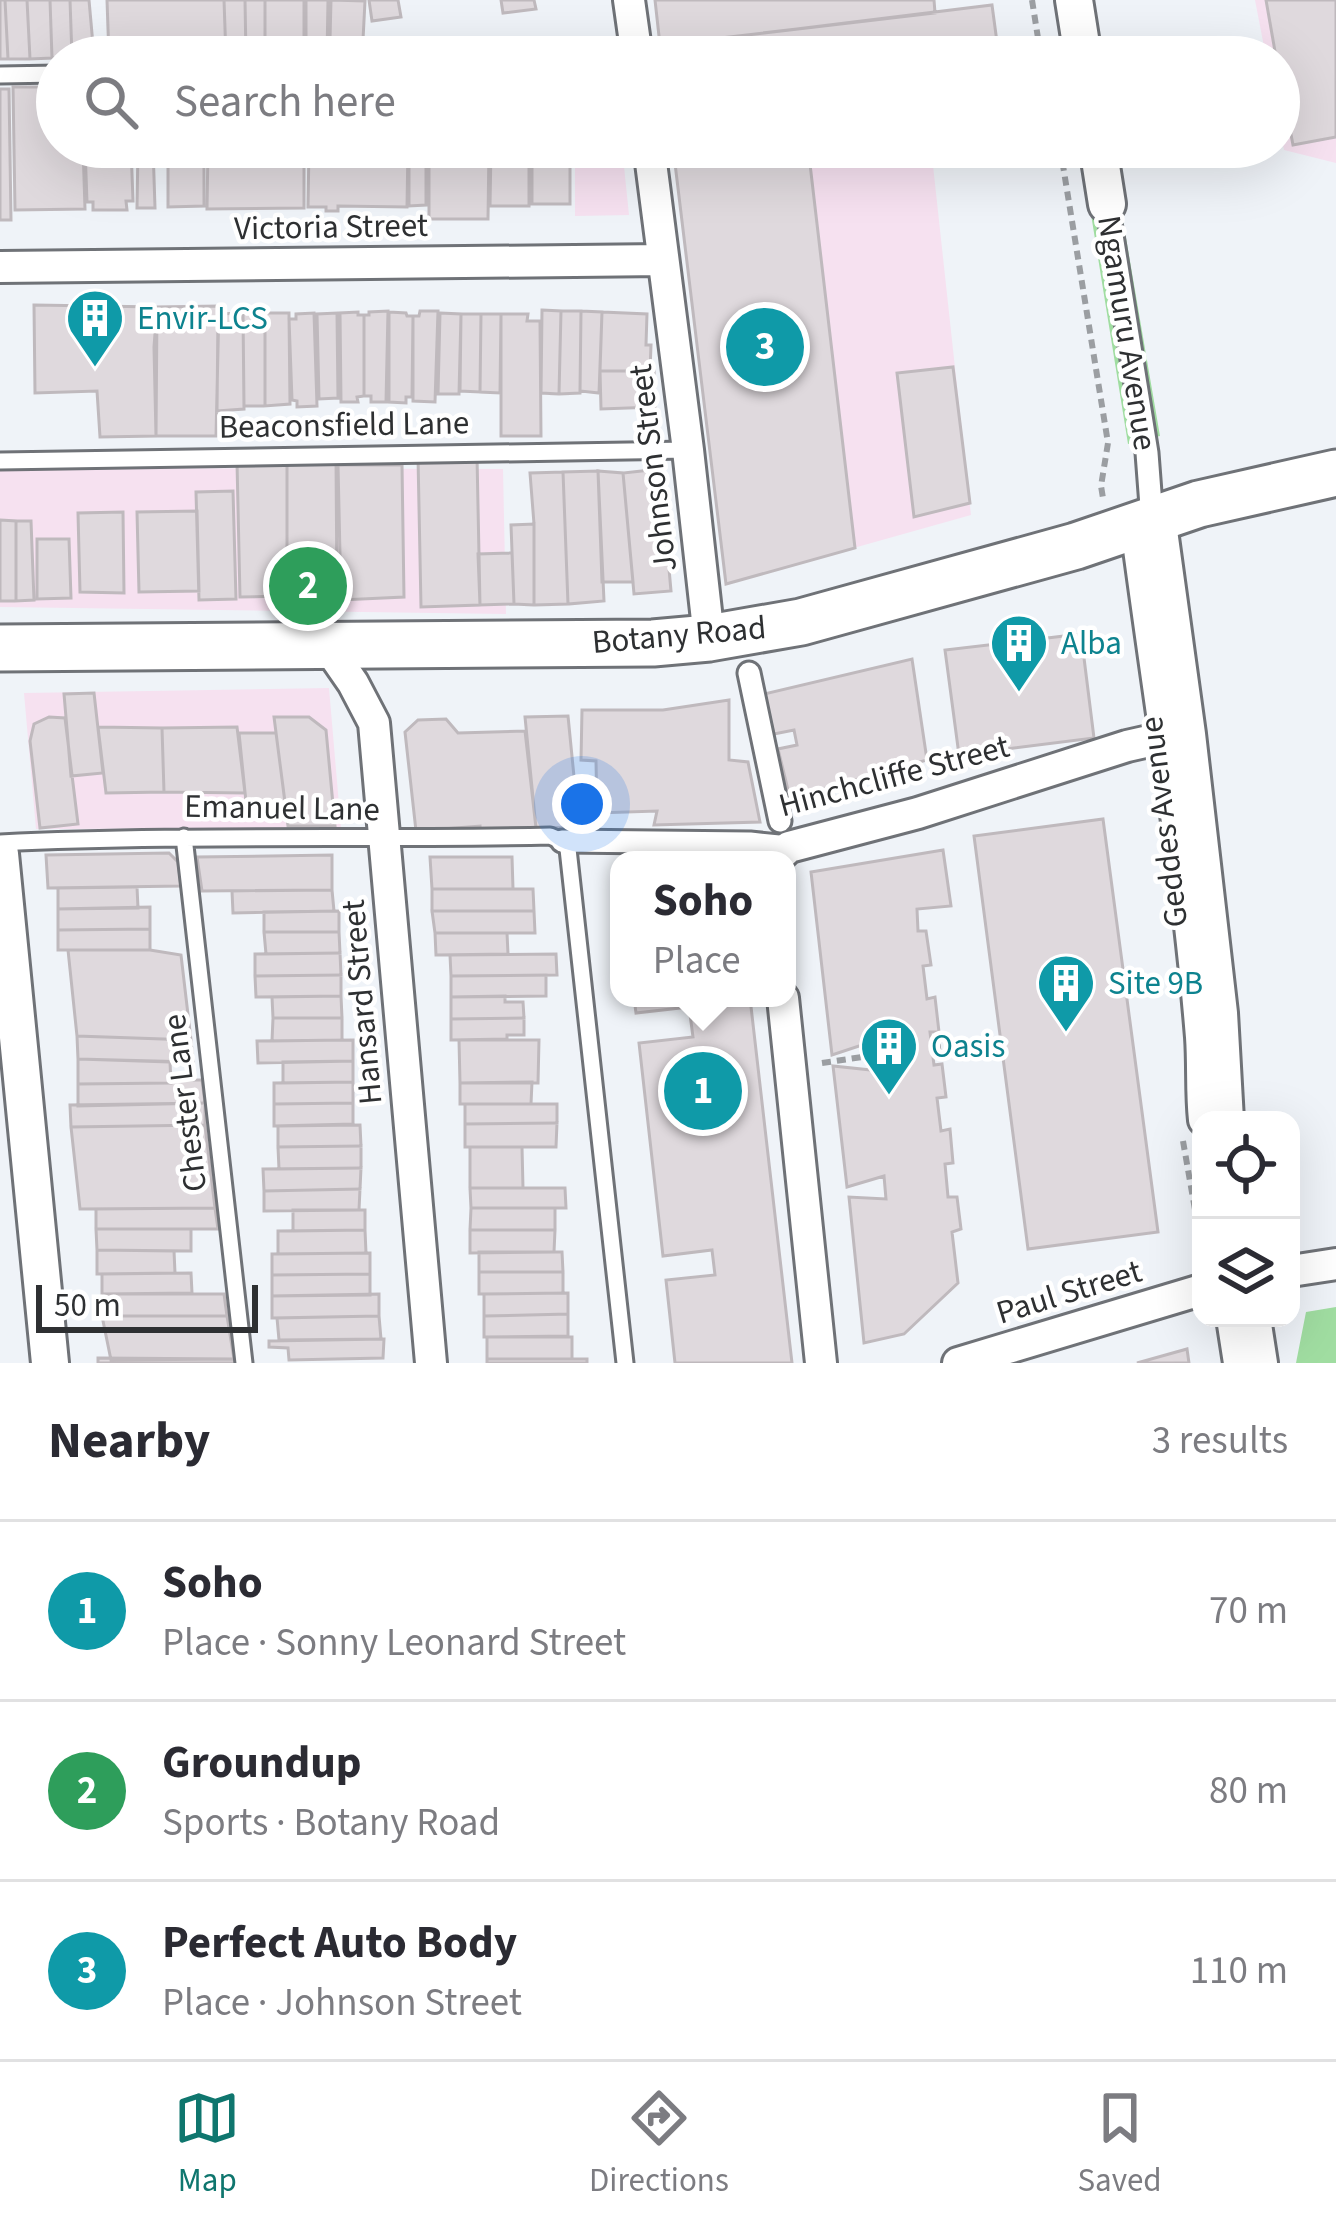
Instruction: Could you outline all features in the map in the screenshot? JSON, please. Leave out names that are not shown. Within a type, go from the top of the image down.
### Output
[{"type":"main road","name":"Botany Road","points":[[0,648],[653,643],[709,638],[801,622],[1076,546],[1199,504],[1336,473]]},
{"type":"street","points":[[629,0],[634,36]]},
{"type":"street","points":[[1074,0],[1080,36]]},
{"type":"street","name":"Johnson Street","points":[[652,168],[709,638]]},
{"type":"street","name":"Ngamuru Avenue","points":[[1101,168],[1147,453],[1150,520]]},
{"type":"street","name":"Victoria Street","points":[[0,267],[663,260]]},
{"type":"street","name":"Geddes Avenue","points":[[1150,520],[1167,737],[1201,1040],[1204,1111]]},
{"type":"street","name":"Geddes Avenue","points":[[1150,520],[1190,734],[1222,1012],[1228,1111]]},
{"type":"street","name":"Hansard Street","points":[[328,646],[374,723],[431,1363]]},
{"type":"street","points":[[749,673],[781,842]]},
{"type":"street","name":"Hinchcliffe Street","points":[[562,841],[781,842],[918,813],[1167,737]]},
{"type":"street","points":[[0,854],[50,1363]]},
{"type":"street","points":[[784,1007],[821,1363]]},
{"type":"street","points":[[1300,1269],[1336,1264]]},
{"type":"street","name":"Paul Street","points":[[958,1363],[1192,1293]]},
{"type":"street","points":[[1233,1327],[1239,1363]]},
{"type":"street","points":[[1257,1327],[1262,1363]]},
{"type":"lane","points":[[0,75],[36,74]]},
{"type":"lane","name":"Beaconsfield Lane","points":[[0,461],[688,450]]},
{"type":"lane","name":"Emanuel Lane","points":[[0,843],[184,837],[550,836],[562,841]]},
{"type":"lane","name":"Chester Lane","points":[[184,837],[244,1363]]},
{"type":"lane","points":[[562,841],[568,849],[625,1363]]},
{"type":"path","points":[[1032,0],[1038,36]]},
{"type":"path","points":[[1063,168],[1108,443],[1101,486]]},
{"type":"path","points":[[932,1048],[970,1043]]},
{"type":"path","points":[[823,1063],[869,1056]]},
{"type":"shaded area","points":[[1255,0],[1336,0],[1336,163],[1300,154],[1300,36],[1262,36]]},
{"type":"shaded area","points":[[575,168],[624,168],[629,215],[575,216]]},
{"type":"shaded area","points":[[676,168],[933,168],[971,515],[726,584]]},
{"type":"shaded area","points":[[0,468],[503,469],[506,614],[0,607]]},
{"type":"shaded area","points":[[329,688],[341,828],[36,829],[24,693]]},
{"type":"green space","points":[[1120,203],[1160,436],[1128,444],[1090,208]]},
{"type":"green space","points":[[1336,1307],[1336,1363],[1296,1363],[1306,1312]]},
{"type":"building","points":[[0,0],[5,0],[8,59],[0,59]]},
{"type":"building","points":[[5,0],[27,0],[30,59],[8,59]]},
{"type":"building","points":[[27,0],[50,0],[51,36],[36,36],[36,59],[30,59]]},
{"type":"building","points":[[50,0],[70,0],[71,36],[51,36]]},
{"type":"building","points":[[70,0],[89,0],[92,36],[71,36]]},
{"type":"building","points":[[107,0],[224,0],[225,36],[108,36]]},
{"type":"building","points":[[224,0],[245,0],[246,36],[225,36]]},
{"type":"building","points":[[245,0],[265,0],[265,36],[246,36]]},
{"type":"building","points":[[265,0],[304,0],[304,36],[265,36]]},
{"type":"building","points":[[306,0],[328,0],[327,36],[306,36]]},
{"type":"building","points":[[331,0],[365,1],[363,36],[330,36]]},
{"type":"building","points":[[369,0],[398,0],[401,17],[372,21]]},
{"type":"building","points":[[501,0],[534,0],[536,9],[503,13]]},
{"type":"building","points":[[655,0],[934,0],[935,13],[737,36],[659,36]]},
{"type":"building","points":[[1266,0],[1336,0],[1336,137],[1300,144],[1300,36],[1272,36]]},
{"type":"building","points":[[992,5],[996,36],[739,36]]},
{"type":"building","points":[[13,87],[36,87],[36,168],[84,168],[85,209],[15,210]]},
{"type":"building","points":[[0,89],[9,89],[11,220],[0,220]]},
{"type":"building","points":[[86,168],[132,168],[133,201],[126,201],[127,210],[93,210],[93,202],[87,202]]},
{"type":"building","points":[[138,168],[154,168],[155,208],[137,208]]},
{"type":"building","points":[[168,168],[204,168],[204,206],[168,207]]},
{"type":"building","points":[[208,168],[304,168],[304,208],[207,209]]},
{"type":"building","points":[[309,168],[408,168],[407,207],[338,206],[338,211],[326,211],[326,207],[308,207]]},
{"type":"building","points":[[409,168],[426,168],[426,205],[409,206]]},
{"type":"building","points":[[429,168],[489,168],[488,219],[429,219]]},
{"type":"building","points":[[491,168],[529,168],[529,206],[490,206]]},
{"type":"building","points":[[532,168],[570,168],[570,204],[532,204]]},
{"type":"building","points":[[676,168],[810,168],[855,548],[726,584]]},
{"type":"building","name":"Envir-LCS","points":[[34,305],[157,307],[156,436],[100,437],[97,391],[35,393]]},
{"type":"building","points":[[219,306],[216,436],[156,436],[157,307]]},
{"type":"building","points":[[542,310],[561,311],[559,394],[541,393]]},
{"type":"building","points":[[388,311],[386,402],[371,402],[371,396],[364,396],[364,315]]},
{"type":"building","points":[[438,311],[435,402],[413,401],[413,316]]},
{"type":"building","points":[[561,311],[581,311],[580,393],[559,394]]},
{"type":"building","points":[[581,311],[602,312],[599,393],[580,391]]},
{"type":"building","points":[[389,312],[413,316],[412,397],[406,397],[406,403],[389,402]]},
{"type":"building","points":[[602,312],[647,314],[650,371],[600,371]]},
{"type":"building","points":[[243,313],[244,409],[217,411],[218,314]]},
{"type":"building","points":[[243,313],[265,313],[265,406],[244,406]]},
{"type":"building","points":[[265,313],[289,313],[290,404],[265,406]]},
{"type":"building","points":[[314,313],[317,406],[297,407],[292,400],[289,319]]},
{"type":"building","points":[[337,313],[338,398],[319,399],[317,314]]},
{"type":"building","points":[[340,313],[364,315],[364,396],[357,397],[358,402],[341,402]]},
{"type":"building","points":[[440,313],[461,314],[459,394],[438,394]]},
{"type":"building","points":[[461,314],[481,314],[480,392],[460,391]]},
{"type":"building","points":[[481,314],[501,314],[500,393],[480,392]]},
{"type":"building","points":[[501,314],[528,314],[527,321],[540,321],[541,436],[501,436]]},
{"type":"building","points":[[953,367],[970,503],[914,517],[897,373]]},
{"type":"building","points":[[600,371],[654,371],[655,407],[601,409]]},
{"type":"building","points":[[477,456],[480,605],[421,607],[418,457]]},
{"type":"building","points":[[336,457],[337,595],[287,596],[287,460]]},
{"type":"building","points":[[287,460],[287,596],[240,597],[237,462]]},
{"type":"building","points":[[338,465],[402,465],[404,597],[341,600]]},
{"type":"building","points":[[660,469],[671,591],[634,594],[623,473]]},
{"type":"building","points":[[598,471],[623,473],[633,582],[602,582]]},
{"type":"building","points":[[598,471],[604,601],[568,604],[563,472]]},
{"type":"building","points":[[563,472],[568,604],[534,605],[530,473]]},
{"type":"building","points":[[233,491],[236,599],[199,600],[196,492]]},
{"type":"building","points":[[197,511],[199,591],[139,592],[137,512]]},
{"type":"building","points":[[123,512],[124,593],[80,592],[78,513]]},
{"type":"building","points":[[0,520],[16,521],[16,601],[0,601]]},
{"type":"building","points":[[16,521],[31,521],[34,600],[16,601]]},
{"type":"building","points":[[534,524],[534,605],[514,604],[511,525]]},
{"type":"building","points":[[37,539],[69,539],[71,598],[37,599]]},
{"type":"building","points":[[512,553],[514,604],[480,605],[478,554]]},
{"type":"building","name":"Alba","points":[[1081,634],[1094,738],[959,755],[945,650]]},
{"type":"building","points":[[912,659],[927,760],[790,798],[778,749],[797,745],[794,730],[774,734],[764,694]]},
{"type":"building","points":[[94,693],[103,773],[71,776],[64,694]]},
{"type":"building","points":[[729,700],[729,760],[748,762],[760,822],[654,825],[657,811],[597,813],[596,761],[581,760],[582,710],[663,710]]},
{"type":"building","points":[[568,716],[579,827],[536,828],[525,717]]},
{"type":"building","points":[[49,717],[65,718],[78,824],[40,828],[30,741],[34,724]]},
{"type":"building","points":[[274,717],[309,717],[326,730],[335,826],[288,826]]},
{"type":"building","points":[[446,719],[458,733],[525,731],[536,828],[416,831],[405,732],[418,720]]},
{"type":"building","points":[[98,727],[162,728],[164,792],[106,793]]},
{"type":"building","points":[[237,727],[245,793],[164,792],[162,728]]},
{"type":"building","points":[[239,733],[276,733],[285,802],[246,802]]},
{"type":"building","name":"Site 9B","points":[[1103,819],[1158,1232],[1028,1249],[974,836]]},
{"type":"building","name":"Oasis","points":[[943,850],[951,906],[917,909],[918,931],[926,931],[931,965],[923,966],[927,999],[935,997],[939,1032],[930,1032],[934,1065],[942,1064],[946,1097],[937,1098],[941,1131],[950,1129],[953,1163],[945,1164],[948,1197],[957,1197],[961,1229],[952,1232],[958,1283],[904,1334],[864,1343],[849,1197],[886,1199],[884,1176],[847,1187],[833,1066],[871,1070],[868,1043],[832,1055],[811,872]]},
{"type":"building","points":[[169,853],[178,862],[181,886],[48,888],[46,855]]},
{"type":"building","points":[[332,855],[332,890],[202,891],[197,857]]},
{"type":"building","points":[[430,857],[512,857],[513,889],[432,889]]},
{"type":"building","points":[[137,887],[138,908],[58,909],[58,888]]},
{"type":"building","points":[[432,889],[533,889],[534,911],[432,911]]},
{"type":"building","points":[[332,890],[334,911],[233,913],[232,891]]},
{"type":"building","points":[[150,907],[150,929],[58,930],[58,909]]},
{"type":"building","points":[[339,911],[339,932],[264,932],[264,912]]},
{"type":"building","points":[[432,911],[534,911],[535,933],[435,933]]},
{"type":"building","points":[[150,929],[150,950],[58,950],[58,930]]},
{"type":"building","points":[[264,932],[339,932],[340,953],[266,954]]},
{"type":"building","points":[[435,933],[507,933],[508,954],[436,955]]},
{"type":"building","points":[[68,950],[150,950],[181,955],[191,1040],[77,1036]]},
{"type":"building","points":[[340,953],[341,975],[255,976],[255,954]]},
{"type":"building","points":[[556,954],[557,975],[451,976],[450,955]]},
{"type":"building","points":[[341,975],[341,996],[256,997],[255,976]]},
{"type":"building","points":[[546,975],[546,996],[451,997],[451,976]]},
{"type":"building","points":[[341,996],[342,1018],[273,1018],[272,997]]},
{"type":"building","points":[[505,996],[505,1002],[523,1002],[524,1018],[451,1019],[451,997]]},
{"type":"building","points":[[635,1007],[689,1007],[636,1013]]},
{"type":"building","points":[[689,1007],[751,1007],[792,1363],[675,1363],[666,1280],[715,1275],[712,1250],[663,1256],[639,1043],[693,1037]]},
{"type":"building","points":[[273,1018],[342,1018],[342,1040],[272,1041]]},
{"type":"building","points":[[524,1018],[524,1035],[451,1040],[451,1019]]},
{"type":"building","points":[[77,1036],[191,1040],[193,1062],[78,1059]]},
{"type":"building","points":[[353,1040],[353,1061],[258,1063],[257,1041]]},
{"type":"building","points":[[459,1040],[539,1040],[538,1083],[460,1083]]},
{"type":"building","points":[[78,1059],[170,1062],[171,1083],[78,1084]]},
{"type":"building","points":[[353,1061],[353,1082],[283,1083],[283,1062]]},
{"type":"building","points":[[202,1080],[205,1103],[78,1106],[78,1084]]},
{"type":"building","points":[[353,1082],[353,1103],[274,1104],[274,1083]]},
{"type":"building","points":[[532,1082],[531,1104],[460,1104],[460,1083]]},
{"type":"building","points":[[205,1103],[205,1125],[71,1127],[70,1105]]},
{"type":"building","points":[[353,1103],[353,1124],[274,1126],[274,1104]]},
{"type":"building","points":[[465,1104],[557,1104],[557,1123],[465,1124]]},
{"type":"building","points":[[557,1123],[556,1147],[465,1147],[465,1124]]},
{"type":"building","points":[[205,1125],[215,1208],[80,1209],[71,1127]]},
{"type":"building","points":[[360,1125],[361,1146],[278,1147],[278,1126]]},
{"type":"building","points":[[361,1146],[361,1168],[279,1169],[278,1147]]},
{"type":"building","points":[[470,1147],[522,1147],[523,1188],[470,1188]]},
{"type":"building","points":[[361,1168],[360,1189],[264,1191],[263,1169]]},
{"type":"building","points":[[470,1188],[565,1188],[566,1208],[471,1208]]},
{"type":"building","points":[[360,1189],[359,1210],[264,1211],[264,1191]]},
{"type":"building","points":[[215,1208],[218,1229],[96,1229],[96,1209]]},
{"type":"building","points":[[471,1208],[555,1208],[555,1230],[470,1230]]},
{"type":"building","points":[[293,1210],[365,1210],[365,1230],[293,1231]]},
{"type":"building","points":[[96,1229],[191,1229],[191,1251],[97,1250]]},
{"type":"building","points":[[365,1230],[366,1253],[278,1254],[278,1231]]},
{"type":"building","points":[[470,1230],[555,1230],[554,1252],[470,1253]]},
{"type":"building","points":[[97,1250],[174,1251],[175,1273],[97,1274]]},
{"type":"building","points":[[479,1252],[562,1252],[563,1272],[479,1272]]},
{"type":"building","points":[[370,1253],[370,1274],[272,1275],[272,1254]]},
{"type":"building","points":[[479,1272],[563,1272],[563,1293],[479,1294]]},
{"type":"building","points":[[191,1273],[192,1293],[102,1294],[102,1274]]},
{"type":"building","points":[[370,1274],[370,1295],[272,1296],[272,1275]]},
{"type":"building","points":[[568,1293],[568,1314],[484,1316],[484,1294]]},
{"type":"building","points":[[102,1294],[224,1294],[227,1316],[102,1316]]},
{"type":"building","points":[[379,1294],[379,1316],[272,1318],[272,1296]]},
{"type":"building","points":[[568,1314],[568,1336],[484,1337],[484,1316]]},
{"type":"building","points":[[102,1316],[227,1316],[234,1359],[111,1360]]},
{"type":"building","points":[[379,1316],[381,1339],[279,1340],[277,1318]]},
{"type":"building","points":[[487,1337],[572,1337],[572,1359],[487,1359]]},
{"type":"building","points":[[384,1339],[383,1358],[289,1360],[288,1348],[269,1347],[269,1341]]},
{"type":"building","points":[[1187,1349],[1189,1363],[1137,1363]]},
{"type":"building","points":[[98,1358],[234,1359],[235,1363],[98,1363]]},
{"type":"building","points":[[487,1359],[587,1359],[587,1363],[487,1363]]},
{"type":"place","name":"Perfect Auto Body","points":[[765,347]]},
{"type":"place","name":"Envir-LCS","points":[[95,369]]},
{"type":"place","name":"Groundup","points":[[308,586]]},
{"type":"place","name":"Alba","points":[[1019,694]]},
{"type":"place","name":"Site 9B","points":[[1066,1034]]},
{"type":"place","name":"Soho","points":[[703,1091]]},
{"type":"place","name":"Oasis","points":[[889,1097]]}]
